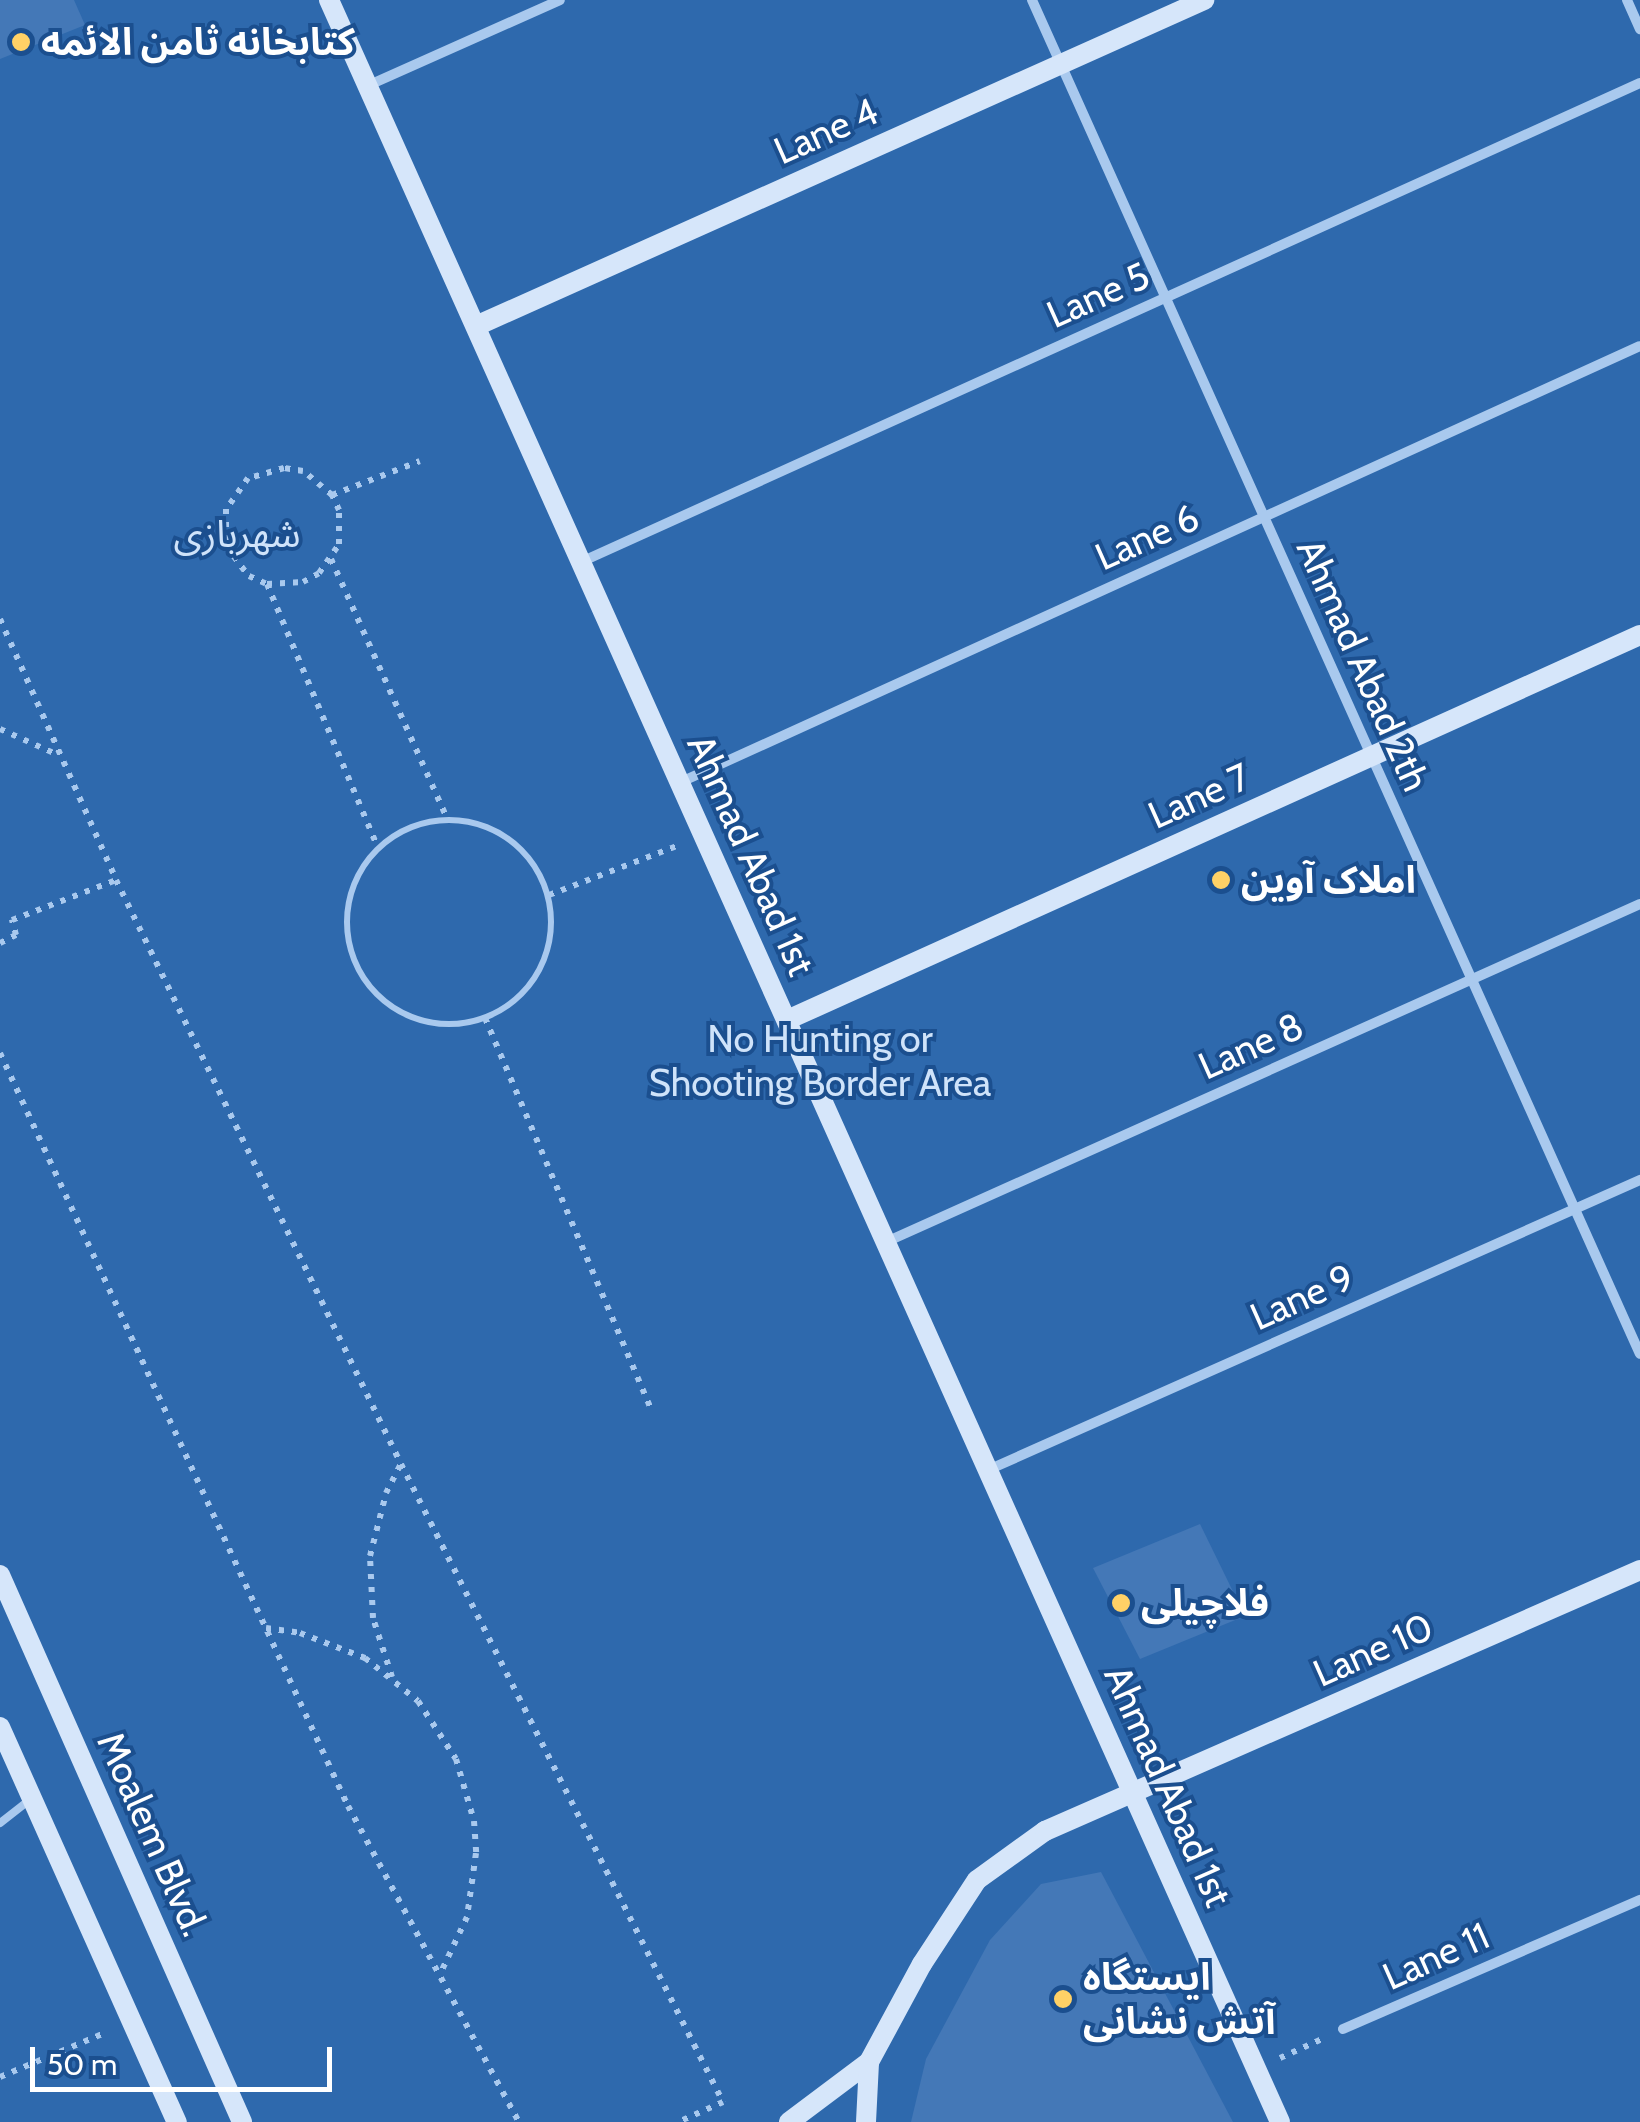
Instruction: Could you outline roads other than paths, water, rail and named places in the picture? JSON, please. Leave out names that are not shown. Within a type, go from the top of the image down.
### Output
[{"type":"main road","name":"Ahmad Abad 1st","points":[[328,0],[1280,2122]]},
{"type":"main road","name":"Lane 4","points":[[476,326],[1204,0]]},
{"type":"main road","name":"Lane 7","points":[[787,1020],[1640,635]]},
{"type":"main road","name":"Lane 10","points":[[869,2062],[922,1964],[977,1880],[1045,1832],[1640,1570]]},
{"type":"main road","name":"Moalem Blvd.","points":[[0,1576],[242,2122]]},
{"type":"main road","points":[[0,1727],[177,2122]]},
{"type":"main road","points":[[789,2122],[869,2062]]},
{"type":"main road","points":[[866,2122],[869,2062]]},
{"type":"street","points":[[367,86],[560,0]]},
{"type":"street","name":"Ahmad Abad 2th","points":[[1032,0],[1640,1354]]},
{"type":"street","points":[[1627,0],[1640,29]]},
{"type":"street","name":"Lane 5","points":[[581,562],[1640,83]]},
{"type":"street","name":"Lane 6","points":[[680,783],[1640,346]]},
{"type":"street","name":"Lane 8","points":[[886,1242],[1640,904]]},
{"type":"street","name":"Lane 9","points":[[988,1470],[1640,1180]]},
{"type":"street","name":"Lane 11","points":[[1343,2029],[1640,1900]]},
{"type":"lane","points":[[0,1823],[32,1798]]},
{"type":"place","name":"کتابخانه ثامن الائمه","points":[[21,42]]},
{"type":"place","name":"املاک آوین","points":[[1221,880]]},
{"type":"place","name":"فلاچیلی","points":[[1121,1603]]},
{"type":"place","name":"ایستگاه آتش نشانی","points":[[1063,1999]]},
{"type":"park label","name":"شهربازی","points":[[237,534]]},
{"type":"park label","name":"No Hunting or Shooting Border Area","points":[[820,1061]]}]
